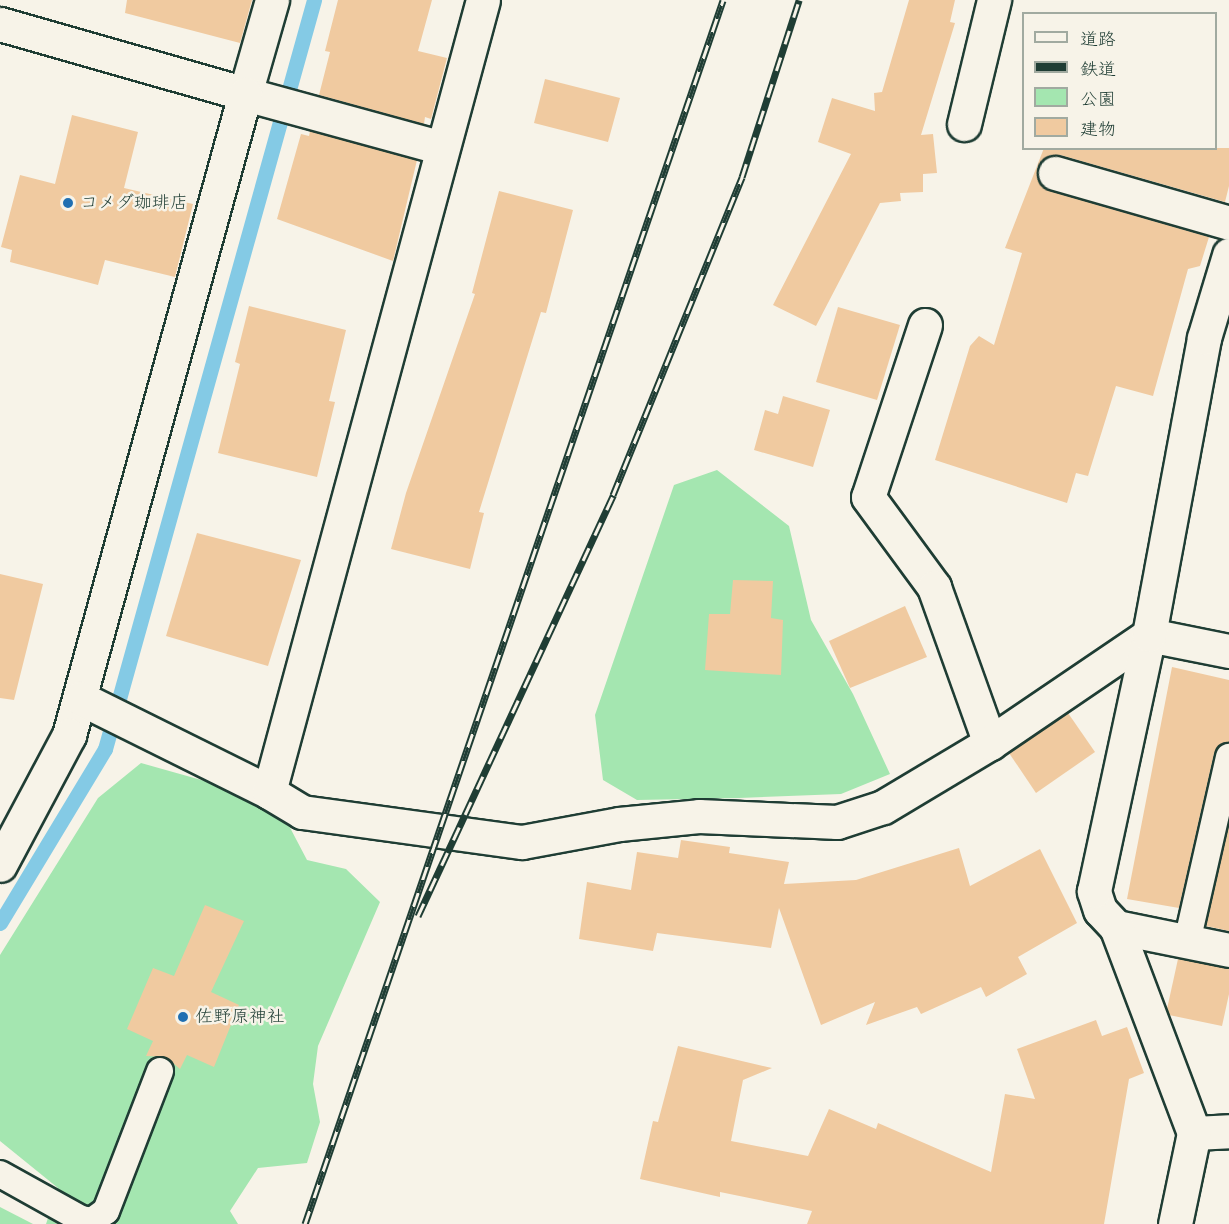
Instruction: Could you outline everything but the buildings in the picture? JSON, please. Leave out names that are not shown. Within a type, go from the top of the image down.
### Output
[{"type":"street","points":[[0,865],[69,735],[90,703],[254,96],[272,0]]},
{"type":"street","points":[[269,792],[483,0]]},
{"type":"street","points":[[964,124],[994,0]]},
{"type":"street","points":[[0,24],[442,148]]},
{"type":"street","points":[[1055,173],[1229,222]]},
{"type":"street","points":[[1175,1224],[1194,1133],[1116,927],[1100,910],[1094,891],[1216,341],[1229,255]]},
{"type":"street","points":[[925,325],[868,498],[934,587],[990,743]]},
{"type":"street","points":[[90,703],[269,792],[302,812],[522,842],[619,824],[699,816],[837,822],[883,807],[990,743],[1149,635],[1229,651]]},
{"type":"street","points":[[1116,927],[1229,950]]},
{"type":"street","points":[[1194,1133],[1229,1131]]},
{"type":"lane","points":[[1187,942],[1229,757]]},
{"type":"lane","points":[[0,1174],[81,1219],[92,1221],[106,1211],[160,1071]]},
{"type":"green space","points":[[717,470],[789,526],[811,620],[853,694],[890,774],[841,794],[739,798],[637,800],[603,780],[595,715],[674,485]]},
{"type":"green space","points":[[141,763],[219,785],[286,820],[307,860],[346,869],[380,902],[318,1046],[313,1084],[320,1122],[307,1163],[258,1168],[230,1211],[238,1224],[46,1224],[58,1188],[0,1141],[0,955],[98,798]]},
{"type":"green space","points":[[0,1207],[33,1224],[0,1224]]},
{"type":"waterway","points":[[0,923],[105,749],[314,0]]},
{"type":"railway","points":[[305,1224],[723,0]]},
{"type":"railway","points":[[418,916],[613,495],[742,177],[799,0]]},
{"type":"place","name":"コメダ珈琲店","points":[[68,203]]},
{"type":"place","name":"佐野原神社","points":[[183,1017]]}]
